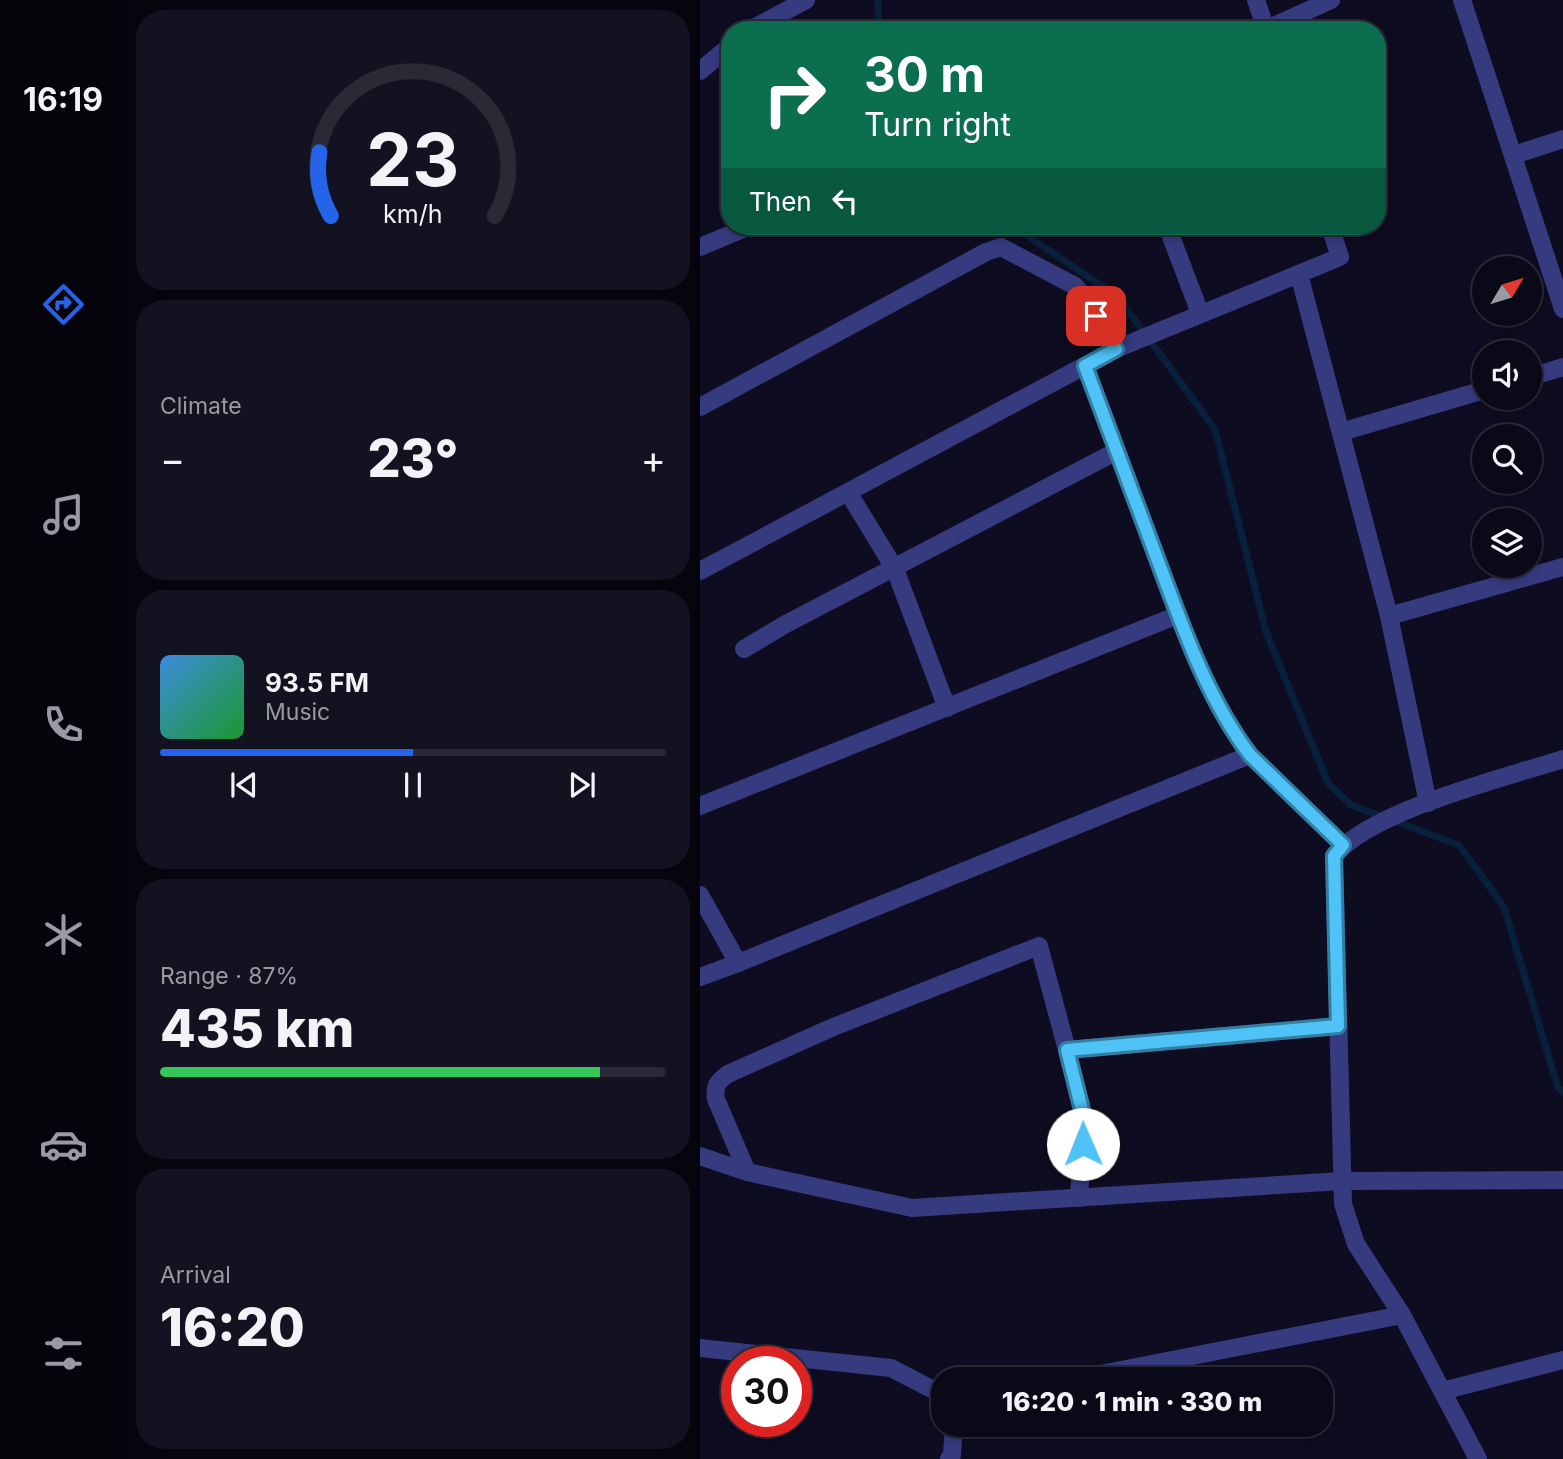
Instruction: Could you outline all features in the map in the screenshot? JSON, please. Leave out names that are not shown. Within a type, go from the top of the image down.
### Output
[{"type":"street","points":[[767,21],[806,0]]},
{"type":"street","points":[[1256,0],[1263,21]]},
{"type":"street","points":[[1286,21],[1331,0]]},
{"type":"street","points":[[1462,0],[1563,309]]},
{"type":"street","points":[[700,71],[721,54]]},
{"type":"street","points":[[1514,155],[1563,139]]},
{"type":"street","points":[[700,247],[729,235]]},
{"type":"street","points":[[1170,235],[1200,313]]},
{"type":"street","points":[[700,571],[1120,347],[1340,257],[1333,235]]},
{"type":"street","points":[[700,407],[986,252],[1001,247],[1075,286],[1120,347]]},
{"type":"street","points":[[1300,274],[1388,616],[1428,803]]},
{"type":"street","points":[[1085,366],[1178,615],[1204,676],[1238,740],[1250,755],[1343,845]]},
{"type":"street","points":[[1542,373],[1563,367]]},
{"type":"street","points":[[1341,432],[1472,394]]},
{"type":"street","points":[[744,649],[795,619],[1117,451]]},
{"type":"street","points":[[848,492],[895,569],[947,708]]},
{"type":"street","points":[[1388,616],[1563,567]]},
{"type":"street","points":[[700,806],[1178,615]]},
{"type":"street","points":[[700,977],[1250,755]]},
{"type":"street","points":[[1478,1459],[1402,1315],[1356,1244],[1343,1204],[1334,856],[1343,845],[1407,810],[1563,759]]},
{"type":"street","points":[[700,895],[738,963]]},
{"type":"street","points":[[747,1172],[716,1099],[718,1081],[831,1028],[1039,946],[1084,1118],[1079,1198]]},
{"type":"street","points":[[1067,1050],[1338,1026]]},
{"type":"street","points":[[700,1156],[747,1172],[912,1208],[1342,1181],[1563,1180]]},
{"type":"street","points":[[1136,1367],[1402,1315]]},
{"type":"street","points":[[700,1348],[891,1368],[931,1389]]},
{"type":"street","points":[[1442,1391],[1563,1360]]},
{"type":"street","points":[[949,1459],[952,1455],[953,1437]]},
{"type":"waterway","points":[[878,0],[879,21]]},
{"type":"waterway","points":[[1026,235],[1118,297],[1215,429],[1266,632],[1328,783],[1351,805],[1459,845],[1504,907],[1558,1088],[1563,1092]]},
{"type":"route","points":[[1083,1144],[1084,1118],[1067,1050],[1338,1026],[1334,856],[1343,845],[1250,755],[1238,740],[1204,676],[1178,615],[1085,366],[1116,349],[1096,316]]}]
